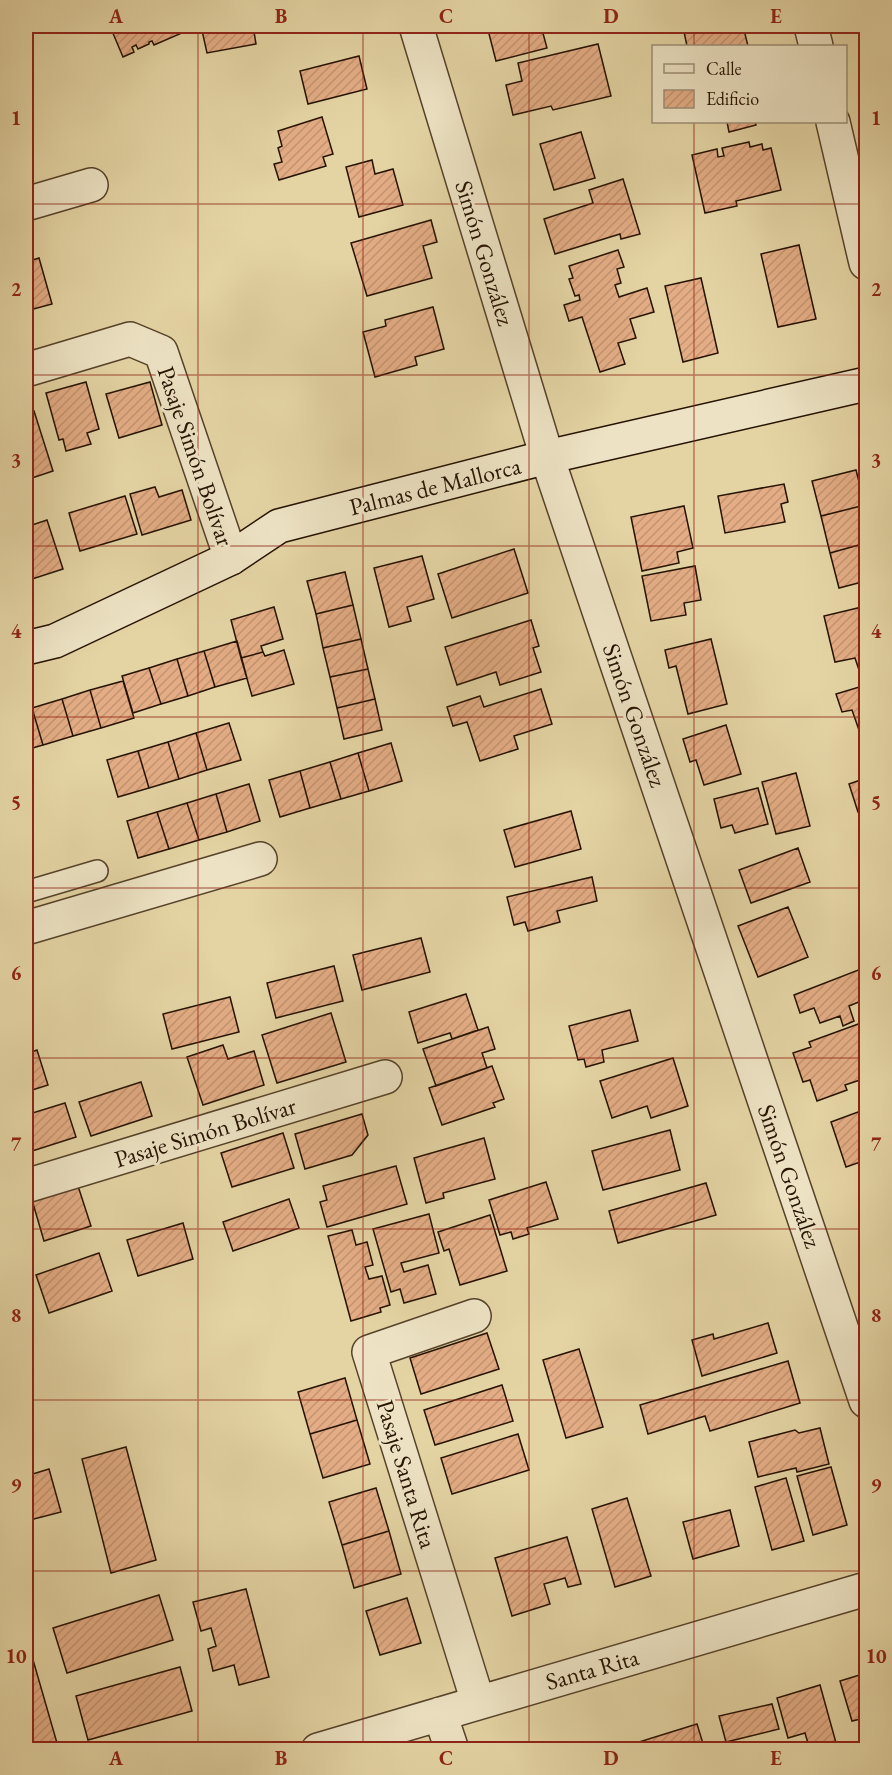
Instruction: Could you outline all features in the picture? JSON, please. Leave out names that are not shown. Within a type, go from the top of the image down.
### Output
[{"type":"street","name":"Simón González","points":[[416,26],[547,457],[867,1401]]},
{"type":"street","points":[[811,26],[816,45]]},
{"type":"street","points":[[833,123],[867,263]]},
{"type":"street","points":[[26,204],[91,185]]},
{"type":"street","name":"Pasaje Simón Bolívar","points":[[26,370],[130,339],[160,352],[231,558]]},
{"type":"street","name":"Palmas de Mallorca","points":[[26,648],[55,641],[231,558],[279,526],[547,457],[867,384]]},
{"type":"street","points":[[26,928],[260,859]]},
{"type":"street","name":"Pasaje Simón Bolívar","points":[[26,1186],[385,1077]]},
{"type":"street","name":"Pasaje Santa Rita","points":[[474,1316],[369,1352],[478,1702]]},
{"type":"street","name":"Santa Rita","points":[[318,1749],[867,1589]]},
{"type":"street","points":[[440,1714],[452,1749]]},
{"type":"lane","points":[[26,892],[97,871]]},
{"type":"building","points":[[124,26],[178,26],[182,33],[154,45],[152,41],[138,49],[136,45],[132,47],[134,52],[123,57],[112,31]]},
{"type":"building","points":[[201,26],[253,26],[256,44],[207,53]]},
{"type":"building","points":[[487,26],[541,26],[547,48],[496,61]]},
{"type":"building","points":[[710,26],[743,26],[748,45],[687,45],[684,32]]},
{"type":"building","points":[[598,44],[611,96],[553,110],[551,106],[513,115],[506,85],[522,81],[518,63]]},
{"type":"building","points":[[359,56],[367,89],[308,104],[300,71]]},
{"type":"building","points":[[322,117],[333,154],[323,157],[326,166],[279,180],[274,164],[282,162],[278,148],[282,146],[278,131]]},
{"type":"building","points":[[727,123],[755,123],[756,125],[729,132]]},
{"type":"building","points":[[581,132],[595,178],[554,190],[540,144]]},
{"type":"building","points":[[749,142],[750,147],[762,144],[763,150],[771,148],[781,190],[736,201],[737,206],[705,213],[692,155],[717,149],[718,157],[724,156],[722,148]]},
{"type":"building","points":[[372,160],[375,174],[393,169],[403,205],[359,217],[346,167]]},
{"type":"building","points":[[623,179],[640,234],[621,239],[620,234],[555,254],[544,219],[593,203],[589,190]]},
{"type":"building","points":[[431,220],[437,242],[423,246],[432,278],[367,296],[351,243]]},
{"type":"building","points":[[799,245],[816,319],[778,327],[761,254]]},
{"type":"building","points":[[618,250],[624,267],[617,269],[621,283],[615,285],[619,297],[647,288],[654,312],[630,319],[636,338],[618,343],[625,364],[600,372],[582,317],[569,321],[564,305],[580,300],[579,295],[575,296],[569,279],[573,278],[569,266]]},
{"type":"building","points":[[39,258],[52,304],[26,311],[26,262]]},
{"type":"building","points":[[701,278],[718,353],[683,362],[665,286]]},
{"type":"building","points":[[433,307],[444,349],[415,357],[417,365],[375,377],[363,332],[386,326],[385,320]]},
{"type":"building","points":[[86,382],[99,429],[87,433],[91,444],[66,451],[63,439],[59,440],[46,393]]},
{"type":"building","points":[[150,382],[162,425],[119,438],[106,394]]},
{"type":"building","points":[[34,411],[53,471],[26,480],[26,414]]},
{"type":"building","points":[[856,470],[865,505],[821,516],[812,481]]},
{"type":"building","points":[[784,484],[788,502],[781,504],[785,522],[725,533],[718,496]]},
{"type":"building","points":[[155,487],[159,497],[182,490],[191,520],[142,535],[130,494]]},
{"type":"building","points":[[125,496],[137,534],[80,551],[69,513]]},
{"type":"building","points":[[865,505],[866,543],[830,553],[821,516]]},
{"type":"building","points":[[684,506],[693,548],[677,552],[679,563],[642,571],[631,517]]},
{"type":"building","points":[[47,520],[63,569],[26,581],[26,527]]},
{"type":"building","points":[[866,543],[866,581],[839,588],[830,553]]},
{"type":"building","points":[[514,549],[528,593],[452,618],[438,574]]},
{"type":"building","points":[[422,556],[434,599],[407,607],[411,621],[389,627],[374,568]]},
{"type":"building","points":[[695,566],[701,600],[684,603],[686,615],[651,621],[642,576]]},
{"type":"building","points":[[345,572],[353,605],[316,614],[307,581]]},
{"type":"building","points":[[353,605],[361,639],[323,648],[316,614]]},
{"type":"building","points":[[866,606],[866,669],[859,670],[855,658],[835,662],[824,616]]},
{"type":"building","points":[[274,607],[283,639],[261,646],[263,652],[241,658],[231,620]]},
{"type":"building","points":[[531,620],[539,646],[533,648],[541,672],[500,685],[496,672],[457,685],[445,647]]},
{"type":"building","points":[[361,639],[368,669],[330,677],[323,648]]},
{"type":"building","points":[[711,639],[727,704],[688,714],[676,666],[669,668],[665,650]]},
{"type":"building","points":[[237,641],[247,678],[215,687],[204,651]]},
{"type":"building","points":[[284,650],[294,684],[252,696],[241,658],[263,652],[265,656]]},
{"type":"building","points":[[204,651],[215,687],[188,696],[177,659]]},
{"type":"building","points":[[177,659],[188,696],[161,704],[149,668]]},
{"type":"building","points":[[149,668],[161,704],[133,713],[122,676]]},
{"type":"building","points":[[368,669],[375,699],[337,708],[330,677]]},
{"type":"building","points":[[123,681],[134,718],[101,728],[90,690]]},
{"type":"building","points":[[866,685],[866,728],[859,730],[852,710],[842,712],[836,694]]},
{"type":"building","points":[[541,689],[552,724],[514,736],[518,749],[480,761],[467,722],[453,726],[447,707],[480,696],[484,707]]},
{"type":"building","points":[[90,690],[101,728],[73,736],[62,699]]},
{"type":"building","points":[[62,699],[73,736],[43,745],[32,708]]},
{"type":"building","points":[[375,699],[382,730],[344,739],[337,708]]},
{"type":"building","points":[[32,708],[43,745],[26,750],[26,710]]},
{"type":"building","points":[[229,723],[241,760],[207,770],[196,733]]},
{"type":"building","points":[[726,725],[741,774],[704,785],[696,760],[690,762],[683,739]]},
{"type":"building","points":[[196,733],[207,770],[179,779],[168,742]]},
{"type":"building","points":[[168,742],[179,779],[149,788],[138,751]]},
{"type":"building","points":[[391,743],[402,781],[369,791],[358,753]]},
{"type":"building","points":[[138,751],[149,788],[118,797],[107,760]]},
{"type":"building","points":[[358,753],[369,791],[341,799],[330,762]]},
{"type":"building","points":[[330,762],[341,799],[310,808],[300,771]]},
{"type":"building","points":[[300,771],[310,808],[280,817],[269,780]]},
{"type":"building","points":[[796,773],[810,826],[776,834],[762,782]]},
{"type":"building","points":[[866,778],[866,809],[858,812],[849,784]]},
{"type":"building","points":[[249,784],[260,821],[227,832],[216,794]]},
{"type":"building","points":[[758,788],[768,824],[735,833],[732,825],[721,828],[714,799]]},
{"type":"building","points":[[216,794],[227,832],[199,840],[187,803]]},
{"type":"building","points":[[187,803],[199,840],[169,849],[157,812]]},
{"type":"building","points":[[571,811],[581,849],[515,867],[504,830]]},
{"type":"building","points":[[157,812],[169,849],[138,858],[127,821]]},
{"type":"building","points":[[798,848],[810,882],[751,903],[739,870]]},
{"type":"building","points":[[592,877],[597,901],[557,911],[560,922],[528,931],[525,922],[514,925],[507,897]]},
{"type":"building","points":[[788,907],[808,957],[758,977],[738,926]]},
{"type":"building","points":[[421,938],[430,972],[362,990],[353,955]]},
{"type":"building","points":[[334,966],[343,1001],[276,1018],[267,983]]},
{"type":"building","points":[[866,967],[866,999],[849,1006],[854,1021],[843,1026],[840,1016],[820,1023],[814,1008],[800,1013],[794,995]]},
{"type":"building","points":[[466,994],[478,1030],[452,1039],[450,1033],[418,1043],[409,1012]]},
{"type":"building","points":[[230,997],[239,1032],[172,1049],[163,1014]]},
{"type":"building","points":[[630,1010],[638,1041],[602,1050],[604,1062],[586,1067],[584,1059],[578,1060],[569,1026]]},
{"type":"building","points":[[331,1013],[346,1062],[277,1083],[262,1035]]},
{"type":"building","points":[[861,1023],[866,1033],[866,1078],[845,1085],[847,1090],[817,1101],[810,1080],[803,1082],[793,1053],[811,1047],[809,1042]]},
{"type":"building","points":[[488,1027],[495,1049],[482,1053],[487,1068],[436,1086],[423,1049]]},
{"type":"building","points":[[223,1045],[228,1059],[254,1051],[264,1085],[203,1105],[187,1057]]},
{"type":"building","points":[[37,1050],[48,1085],[26,1092],[26,1054]]},
{"type":"building","points":[[673,1058],[688,1106],[651,1118],[647,1106],[612,1118],[600,1081]]},
{"type":"building","points":[[492,1066],[504,1099],[493,1103],[495,1107],[442,1125],[429,1088]]},
{"type":"building","points":[[141,1082],[152,1116],[91,1136],[79,1102]]},
{"type":"building","points":[[65,1103],[76,1137],[26,1153],[26,1115]]},
{"type":"building","points":[[866,1109],[866,1160],[846,1167],[831,1122]]},
{"type":"building","points":[[362,1114],[368,1135],[352,1155],[305,1169],[295,1134]]},
{"type":"building","points":[[670,1130],[680,1170],[603,1190],[592,1151]]},
{"type":"building","points":[[283,1133],[294,1168],[232,1187],[221,1153]]},
{"type":"building","points":[[484,1138],[495,1179],[443,1193],[444,1198],[426,1203],[414,1158]]},
{"type":"building","points":[[396,1166],[407,1204],[327,1227],[320,1202],[327,1200],[323,1186]]},
{"type":"building","points":[[546,1182],[558,1219],[527,1228],[529,1234],[513,1239],[511,1232],[500,1235],[489,1200]]},
{"type":"building","points":[[706,1183],[716,1215],[618,1243],[609,1211]]},
{"type":"building","points":[[78,1186],[91,1226],[44,1241],[32,1200]]},
{"type":"building","points":[[289,1199],[299,1228],[233,1251],[223,1222]]},
{"type":"building","points":[[429,1214],[439,1253],[401,1263],[404,1272],[428,1265],[436,1294],[404,1303],[400,1289],[391,1292],[373,1229]]},
{"type":"building","points":[[490,1215],[507,1271],[460,1285],[449,1249],[444,1251],[438,1232]]},
{"type":"building","points":[[183,1223],[193,1259],[138,1276],[127,1240]]},
{"type":"building","points":[[352,1230],[356,1245],[367,1242],[373,1265],[365,1267],[369,1279],[382,1276],[390,1305],[380,1308],[381,1312],[351,1321],[328,1236]]},
{"type":"building","points":[[99,1253],[112,1291],[49,1313],[36,1275]]},
{"type":"building","points":[[768,1323],[777,1353],[702,1376],[692,1340],[713,1334],[714,1339]]},
{"type":"building","points":[[487,1333],[499,1369],[421,1394],[410,1358]]},
{"type":"building","points":[[579,1349],[603,1427],[566,1438],[543,1360]]},
{"type":"building","points":[[788,1361],[800,1403],[710,1431],[705,1416],[648,1434],[640,1405]]},
{"type":"building","points":[[345,1378],[357,1420],[310,1434],[298,1392]]},
{"type":"building","points":[[502,1385],[513,1421],[435,1445],[424,1410]]},
{"type":"building","points":[[357,1420],[370,1464],[323,1478],[310,1434]]},
{"type":"building","points":[[820,1428],[829,1464],[797,1472],[796,1468],[758,1477],[749,1442],[795,1430],[799,1433]]},
{"type":"building","points":[[518,1434],[529,1470],[452,1494],[441,1458]]},
{"type":"building","points":[[126,1447],[156,1560],[111,1573],[82,1459]]},
{"type":"building","points":[[831,1467],[847,1525],[813,1535],[797,1476]]},
{"type":"building","points":[[49,1469],[61,1512],[26,1521],[26,1476]]},
{"type":"building","points":[[786,1478],[804,1541],[772,1550],[755,1487]]},
{"type":"building","points":[[376,1488],[389,1531],[342,1545],[329,1502]]},
{"type":"building","points":[[627,1498],[651,1576],[615,1587],[592,1509]]},
{"type":"building","points":[[730,1510],[739,1546],[693,1559],[683,1522]]},
{"type":"building","points":[[389,1531],[401,1574],[354,1588],[342,1545]]},
{"type":"building","points":[[567,1537],[581,1584],[568,1587],[565,1578],[544,1584],[550,1604],[512,1616],[495,1558]]},
{"type":"building","points":[[246,1589],[269,1677],[239,1685],[234,1665],[213,1671],[208,1649],[216,1646],[211,1628],[201,1631],[193,1602]]},
{"type":"building","points":[[159,1595],[173,1640],[67,1673],[53,1628]]},
{"type":"building","points":[[407,1598],[421,1643],[380,1655],[366,1611]]},
{"type":"building","points":[[26,1639],[59,1750],[32,1750],[31,1746],[26,1748]]},
{"type":"building","points":[[180,1667],[192,1711],[88,1740],[76,1696]]},
{"type":"building","points":[[866,1673],[865,1718],[852,1721],[840,1681]]},
{"type":"building","points":[[820,1685],[838,1750],[810,1750],[805,1733],[788,1738],[777,1698]]},
{"type":"building","points":[[772,1704],[779,1729],[726,1742],[719,1716]]},
{"type":"building","points":[[697,1724],[705,1750],[641,1750],[639,1742]]}]
